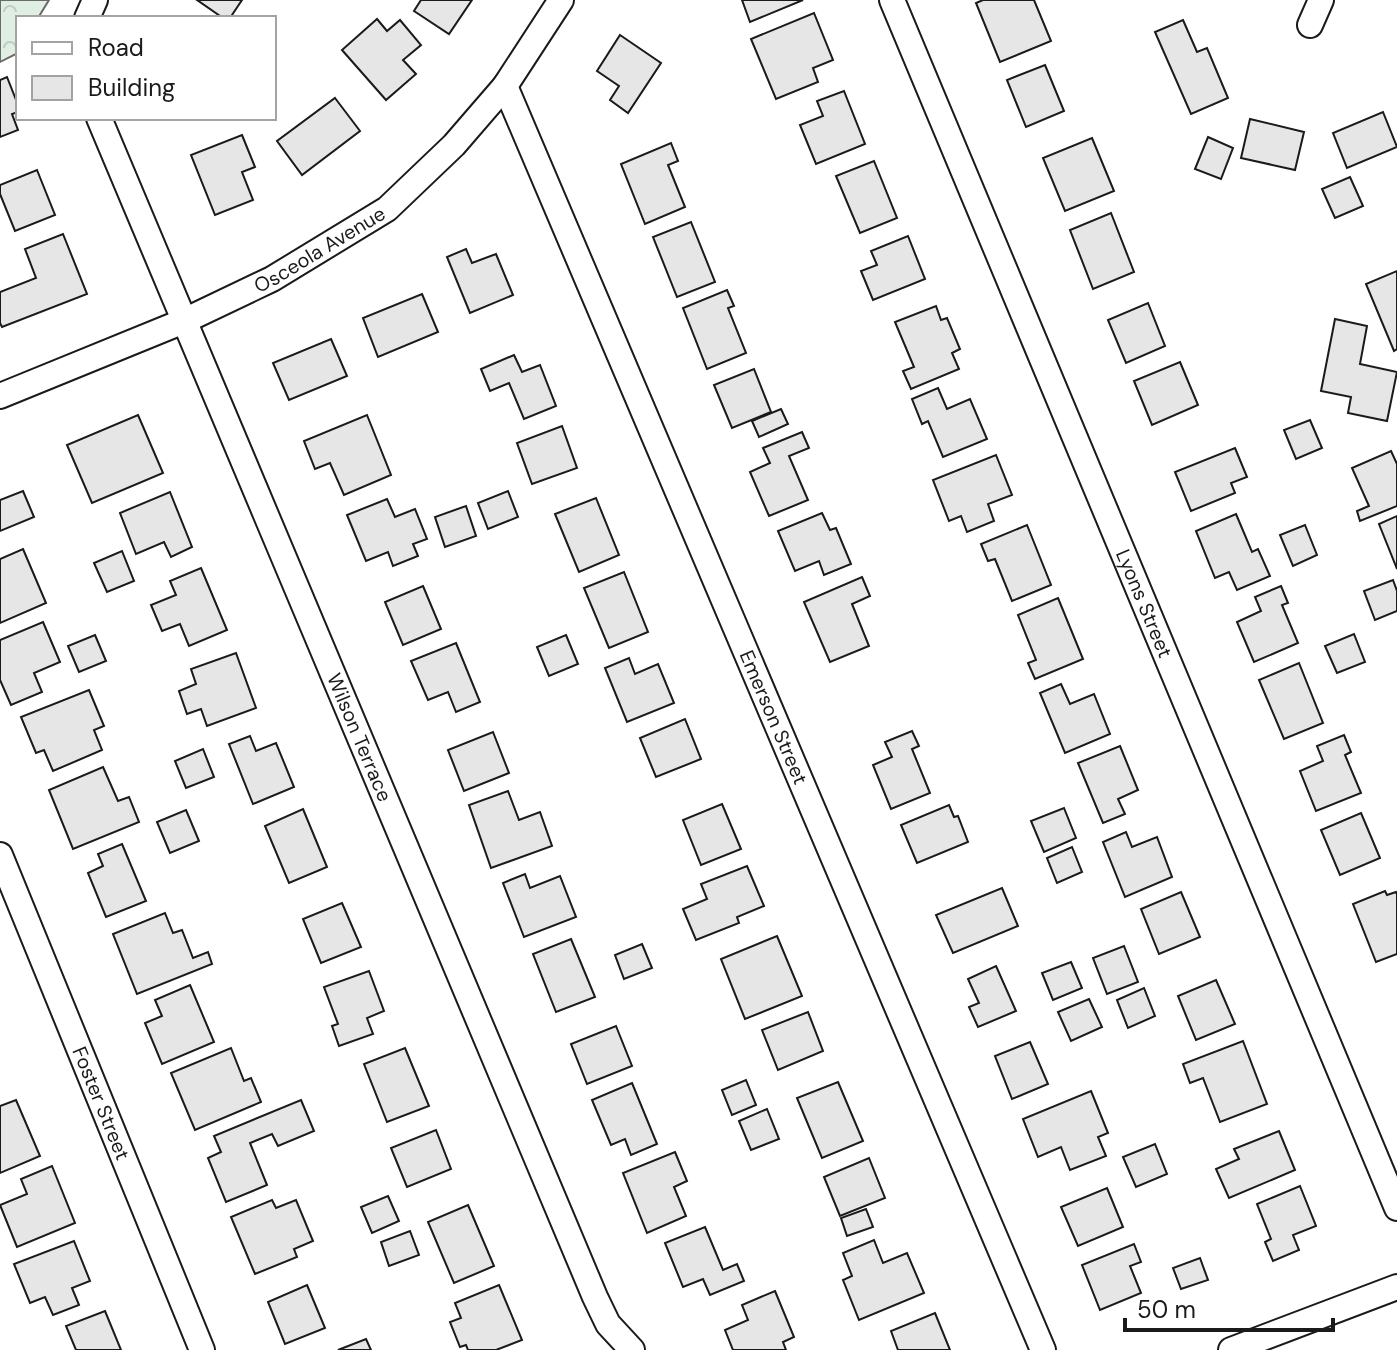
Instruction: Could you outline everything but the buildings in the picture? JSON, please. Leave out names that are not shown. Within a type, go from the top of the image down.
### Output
[{"type":"street","name":"Osceola Avenue","points":[[0,396],[184,321],[272,279],[387,209],[454,145],[505,86],[561,0]]},
{"type":"street","name":"Lyons Street","points":[[892,0],[1397,1208]]},
{"type":"street","points":[[1310,25],[1321,0]]},
{"type":"street","name":"Emerson Street","points":[[505,86],[1043,1350]]},
{"type":"street","name":"Wilson Terrace","points":[[100,120],[595,1297],[608,1324],[632,1350]]},
{"type":"street","name":"Foster Street","points":[[0,855],[202,1350]]},
{"type":"street","points":[[1231,1350],[1397,1287]]},
{"type":"green space","points":[[0,0],[49,0],[39,16],[16,16],[16,54],[0,62]]}]
